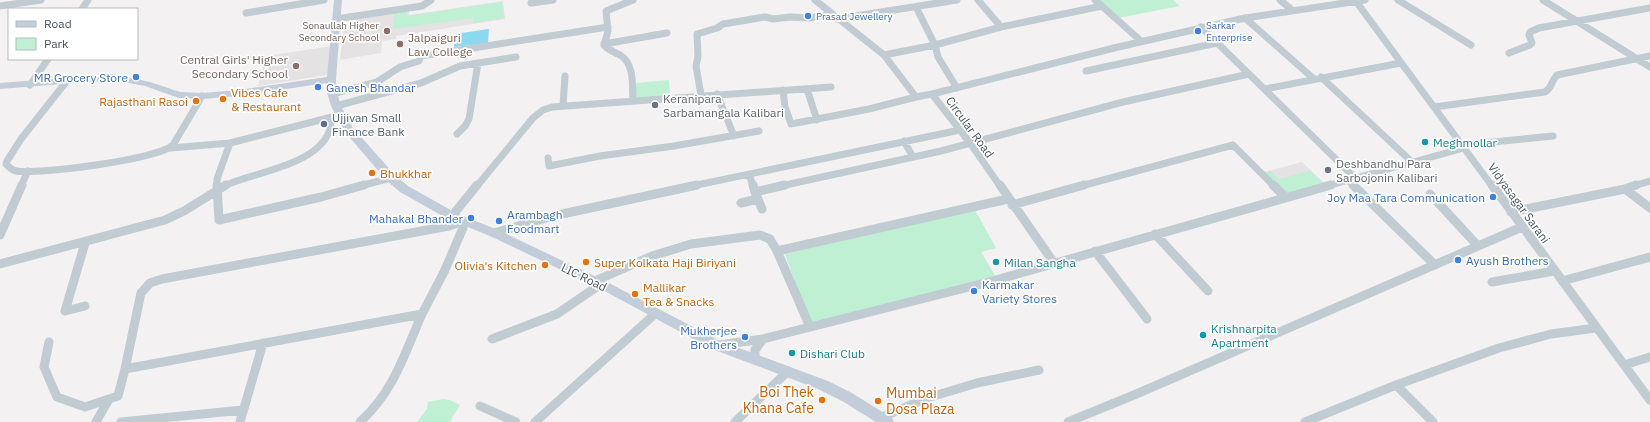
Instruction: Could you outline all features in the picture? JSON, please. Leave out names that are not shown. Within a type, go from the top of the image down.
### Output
[{"type":"main road","points":[[0,86],[66,82],[113,77],[147,84],[178,95],[202,96],[239,93],[315,82],[332,87],[338,0]]},
{"type":"main road","name":"LIC Road","points":[[332,87],[336,112],[349,130],[391,178],[404,189],[452,216],[494,233],[598,283],[716,345],[788,371],[847,397],[883,420]]},
{"type":"street","points":[[0,6],[41,0]]},
{"type":"street","points":[[246,13],[324,0]]},
{"type":"street","points":[[336,19],[422,6],[431,0]]},
{"type":"street","points":[[531,3],[553,0]]},
{"type":"street","points":[[604,44],[608,35],[606,11],[610,6],[633,0]]},
{"type":"street","points":[[815,0],[830,14],[884,55],[916,97]]},
{"type":"street","points":[[837,19],[957,0]]},
{"type":"street","points":[[978,0],[1001,27]]},
{"type":"street","points":[[1095,0],[1141,41]]},
{"type":"street","points":[[1280,0],[1292,10]]},
{"type":"street","points":[[1398,0],[1471,46]]},
{"type":"street","points":[[1543,0],[1650,67]]},
{"type":"street","points":[[1086,71],[1120,54],[1141,41],[1245,18],[1359,1]]},
{"type":"street","name":"Vidyasagar Sarani","points":[[1359,1],[1401,63],[1650,400]]},
{"type":"street","points":[[884,55],[935,45],[1001,27],[1102,6]]},
{"type":"street","points":[[916,7],[935,45],[938,57],[957,88]]},
{"type":"street","points":[[1509,53],[1530,45],[1532,43],[1529,35],[1533,30],[1650,8]]},
{"type":"street","points":[[701,95],[696,66],[698,56],[697,34],[717,28],[721,24],[751,19],[766,17],[773,19],[790,17],[810,18],[830,14]]},
{"type":"street","points":[[1245,18],[1318,78],[1412,162]]},
{"type":"street","points":[[332,87],[377,82],[400,67],[419,61],[421,56],[608,27]]},
{"type":"street","points":[[1202,27],[1265,89],[1435,265]]},
{"type":"street","points":[[604,44],[668,33]]},
{"type":"street","points":[[932,94],[1120,54],[1217,43]]},
{"type":"street","points":[[604,44],[604,47],[624,57],[628,62],[631,70],[633,101]]},
{"type":"street","points":[[1434,107],[1545,92],[1550,88],[1554,78],[1557,76],[1650,56]]},
{"type":"street","points":[[66,82],[21,139],[3,166],[15,171],[28,171],[138,158],[159,153],[171,148],[230,143],[336,112],[421,83],[453,68],[516,57]]},
{"type":"street","points":[[30,84],[47,60]]},
{"type":"street","points":[[457,134],[465,126],[470,116],[478,63]]},
{"type":"street","points":[[1265,89],[1401,63]]},
{"type":"street","points":[[741,203],[757,196],[970,143],[1122,102],[1249,74]]},
{"type":"street","points":[[563,105],[565,76]]},
{"type":"street","points":[[452,216],[533,118],[547,108],[563,105],[831,87]]},
{"type":"street","points":[[807,88],[817,120]]},
{"type":"street","name":"Circular Road","points":[[783,90],[785,106],[791,124],[869,110],[932,94],[970,143],[1054,263]]},
{"type":"street","points":[[717,94],[734,136]]},
{"type":"street","points":[[171,148],[202,96]]},
{"type":"street","points":[[0,264],[85,243],[171,218],[218,189],[285,167],[314,150],[325,139],[336,112]]},
{"type":"street","points":[[494,233],[553,216],[960,130]]},
{"type":"street","points":[[548,158],[549,166],[557,165],[600,156],[674,146],[759,131]]},
{"type":"street","points":[[716,345],[763,339],[988,281],[1412,162],[1463,146],[1553,136]]},
{"type":"street","points":[[904,141],[913,157]]},
{"type":"street","points":[[230,143],[217,179],[219,220],[321,197],[391,178]]},
{"type":"street","points":[[777,251],[1010,202],[1233,145],[1285,197]]},
{"type":"street","points":[[0,235],[28,171]]},
{"type":"street","points":[[749,174],[762,209]]},
{"type":"street","points":[[1510,212],[1624,189],[1650,181]]},
{"type":"street","points":[[1624,189],[1650,208]]},
{"type":"street","points":[[1430,194],[1478,246]]},
{"type":"street","points":[[49,342],[44,367],[57,397],[85,407],[118,396],[141,293],[146,286],[154,281],[162,278],[449,226],[463,221],[463,228],[444,272],[422,314],[388,390],[375,408],[360,422]]},
{"type":"street","points":[[1068,422],[1134,395],[1522,227]]},
{"type":"street","points":[[1155,234],[1208,291]]},
{"type":"street","points":[[492,339],[557,314],[598,283],[652,256],[690,244],[760,235],[770,239],[777,251],[810,327]]},
{"type":"street","points":[[85,243],[65,311],[85,306]]},
{"type":"street","points":[[1095,251],[1148,320]]},
{"type":"street","points":[[1562,281],[1650,258]]},
{"type":"street","points":[[1492,282],[1554,271]]},
{"type":"street","points":[[536,422],[656,313]]},
{"type":"street","points":[[125,368],[422,314]]},
{"type":"street","points":[[1305,422],[1396,385],[1499,348],[1551,334],[1596,328]]},
{"type":"street","points":[[755,359],[755,350],[763,339]]},
{"type":"street","points":[[240,422],[263,343]]},
{"type":"street","points":[[1624,364],[1650,357]]},
{"type":"street","points":[[883,420],[927,398],[970,385],[1039,370]]},
{"type":"street","points":[[736,422],[788,371]]},
{"type":"street","points":[[1396,385],[1433,422]]},
{"type":"street","points":[[96,422],[109,399]]},
{"type":"street","points":[[480,406],[516,422]]},
{"type":"street","points":[[121,422],[243,410]]},
{"type":"shaded area","name":"Sonaullah Higher Secondary School","points":[[503,1],[505,19],[396,36],[396,39],[382,41],[381,53],[340,60],[344,25],[356,23],[357,15],[409,7],[409,15]]},
{"type":"shaded area","name":"Central Girls' Higher Secondary School","points":[[332,46],[327,75],[258,86],[266,56]]},
{"type":"shaded area","points":[[1302,162],[1326,185],[1291,195],[1264,172]]},
{"type":"green space","points":[[1098,0],[1173,0],[1180,6],[1118,18]]},
{"type":"green space","points":[[502,2],[504,18],[474,23],[473,18],[393,29],[394,14],[407,12],[407,16]]},
{"type":"green space","points":[[669,80],[670,96],[641,99],[636,97],[636,83]]},
{"type":"green space","points":[[1270,171],[1279,179],[1310,171],[1326,185],[1286,193],[1265,173]]},
{"type":"green space","points":[[975,210],[996,248],[981,252],[996,277],[810,324],[785,254]]},
{"type":"green space","points":[[443,399],[450,400],[460,405],[450,421],[452,422],[417,422],[427,409],[428,402]]},
{"type":"water","points":[[489,29],[488,43],[454,47],[455,34]]},
{"type":"place","name":"Prasad Jewellery","points":[[808,16]]},
{"type":"place","name":"Sonaullah Higher Secondary School","points":[[387,31]]},
{"type":"place","name":"Sarkar Enterprise","points":[[1198,31]]},
{"type":"place","name":"Jalpaiguri Law College","points":[[400,44]]},
{"type":"place","name":"Central Girls' Higher Secondary School","points":[[296,66]]},
{"type":"place","name":"MR Grocery Store","points":[[136,77]]},
{"type":"place","name":"Ganesh Bhandar","points":[[318,87]]},
{"type":"place","name":"Vibes Cafe & Restaurant","points":[[223,99]]},
{"type":"place","name":"Rajasthani Rasoi","points":[[196,101]]},
{"type":"place","name":"Keranipara Sarbamangala Kalibari","points":[[655,105]]},
{"type":"place","name":"Ujjivan Small Finance Bank","points":[[324,124]]},
{"type":"place","name":"Meghmollar","points":[[1425,142]]},
{"type":"place","name":"Deshbandhu Para Sarbojonin Kalibari","points":[[1328,170]]},
{"type":"place","name":"Bhukkhar","points":[[372,173]]},
{"type":"place","name":"Joy Maa Tara Communication","points":[[1493,197]]},
{"type":"place","name":"Mahakal Bhander","points":[[471,218]]},
{"type":"place","name":"Arambagh Foodmart","points":[[499,221]]},
{"type":"place","name":"Ayush Brothers","points":[[1458,260]]},
{"type":"place","name":"Super Kolkata Haji Biriyani","points":[[586,262]]},
{"type":"place","name":"Milan Sangha","points":[[996,262]]},
{"type":"place","name":"Olivia's Kitchen","points":[[545,265]]},
{"type":"place","name":"Karmakar Variety Stores","points":[[974,291]]},
{"type":"place","name":"Mallikar Tea & Snacks","points":[[635,294]]},
{"type":"place","name":"Krishnarpita Apartment","points":[[1203,335]]},
{"type":"place","name":"Mukherjee Brothers","points":[[745,337]]},
{"type":"place","name":"Dishari Club","points":[[792,353]]},
{"type":"place","name":"Boi Thek Khana Cafe","points":[[822,400]]},
{"type":"place","name":"Mumbai Dosa Plaza","points":[[878,401]]}]
